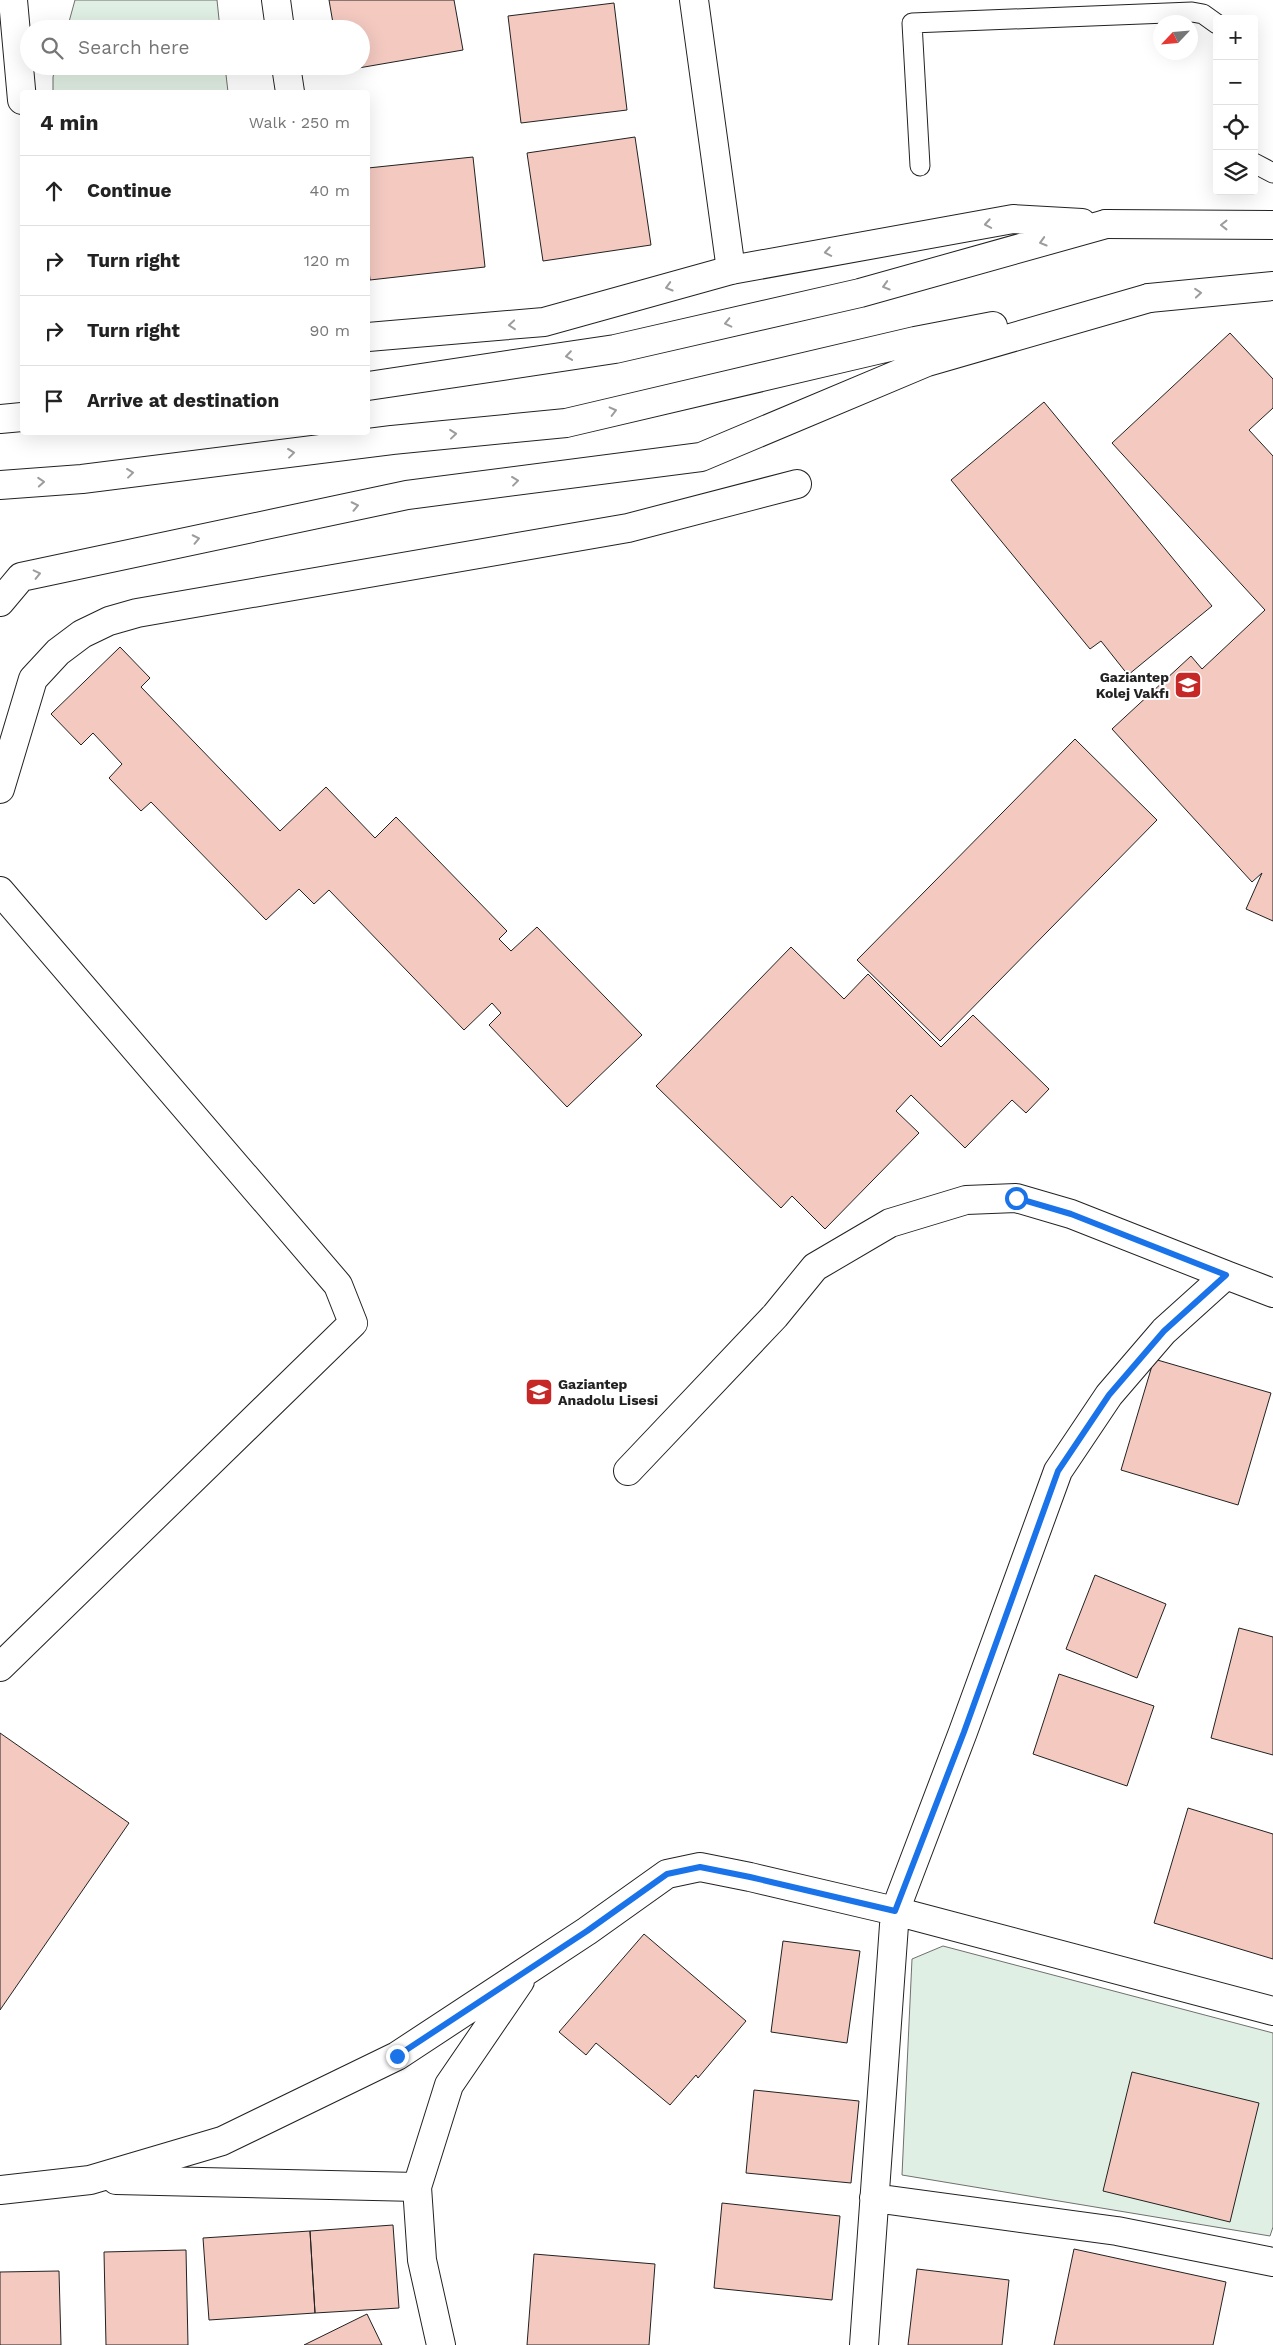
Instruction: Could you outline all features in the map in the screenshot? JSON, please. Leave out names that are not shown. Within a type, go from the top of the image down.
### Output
[{"type":"main road","points":[[13,0],[21,90]]},
{"type":"main road","points":[[276,0],[279,20]]},
{"type":"main road","points":[[694,0],[731,270]]},
{"type":"main road","points":[[287,75],[290,90]]},
{"type":"main road","points":[[370,337],[544,322],[731,270],[1013,220],[1106,224],[1273,225]]},
{"type":"main road","points":[[370,386],[615,349],[860,293],[1106,224]]},
{"type":"main road","points":[[0,485],[82,479],[392,440],[566,422],[916,341],[1149,298],[1273,286]]},
{"type":"main road","points":[[0,602],[20,577],[406,495],[701,457],[927,362],[1149,298]]},
{"type":"main road","points":[[0,419],[20,417]]},
{"type":"main road","points":[[0,789],[34,678],[58,652],[82,634],[109,621],[137,613],[628,528],[797,484]]},
{"type":"main road","points":[[0,891],[338,1285],[353,1323],[0,1667]]},
{"type":"main road","points":[[628,1471],[776,1316],[815,1267],[890,1223],[966,1200],[1016,1198],[1071,1214],[1273,1293]]},
{"type":"main road","points":[[864,2345],[895,1911],[964,1732],[1058,1471],[1109,1395],[1164,1331],[1226,1275]]},
{"type":"main road","points":[[90,2180],[222,2141],[397,2056],[528,1970],[667,1874],[700,1867],[895,1911],[1273,2011]]},
{"type":"main road","points":[[441,2345],[422,2260],[417,2187],[449,2085],[528,1970]]},
{"type":"main road","points":[[0,2190],[90,2180],[417,2187]]},
{"type":"main road","points":[[874,2198],[1117,2231],[1273,2262]]},
{"type":"lane","points":[[920,166],[912,23],[1192,12],[1203,14],[1213,21]]},
{"type":"lane","points":[[1258,165],[1273,173]]},
{"type":"green space","points":[[75,0],[217,0],[219,20],[69,20]]},
{"type":"green space","points":[[54,75],[226,75],[228,90],[53,90]]},
{"type":"green space","points":[[943,1946],[1273,2033],[1273,2227],[1270,2236],[902,2175],[912,1959]]},
{"type":"building","points":[[329,0],[454,0],[463,50],[370,66],[370,20],[332,20]]},
{"type":"building","points":[[614,3],[627,110],[521,123],[508,16]]},
{"type":"building","points":[[635,137],[651,245],[543,261],[527,153]]},
{"type":"building","points":[[473,157],[485,267],[370,280],[370,168]]},
{"type":"building","points":[[1230,333],[1273,379],[1273,408],[1249,430],[1273,456],[1273,921],[1246,909],[1262,873],[1252,882],[1112,729],[1191,656],[1202,669],[1265,610],[1112,443]]},
{"type":"building","points":[[1044,402],[1212,606],[1128,675],[1101,641],[1090,649],[951,480]]},
{"type":"building","points":[[120,647],[150,678],[141,687],[280,831],[326,787],[375,838],[396,817],[507,931],[499,939],[511,951],[537,927],[642,1035],[567,1107],[489,1025],[501,1013],[492,1003],[464,1030],[329,890],[314,904],[299,889],[266,920],[151,802],[141,811],[109,778],[122,764],[93,733],[81,745],[51,714]]},
{"type":"building","points":[[1075,739],[1157,820],[940,1041],[857,960]]},
{"type":"building","points":[[791,947],[844,999],[868,974],[941,1047],[973,1015],[1049,1089],[1026,1113],[1012,1100],[965,1148],[911,1095],[896,1111],[919,1133],[825,1229],[792,1196],[781,1208],[656,1086]]},
{"type":"building","points":[[1154,1359],[1271,1393],[1238,1505],[1121,1470]]},
{"type":"building","points":[[1095,1575],[1166,1604],[1137,1678],[1066,1649]]},
{"type":"building","points":[[1239,1628],[1273,1637],[1273,1755],[1211,1738]]},
{"type":"building","points":[[1059,1674],[1154,1706],[1127,1786],[1033,1754]]},
{"type":"building","points":[[0,1733],[129,1823],[0,2010]]},
{"type":"building","points":[[1188,1808],[1273,1834],[1273,1959],[1154,1923]]},
{"type":"building","points":[[644,1934],[746,2021],[698,2078],[696,2075],[670,2105],[596,2043],[586,2055],[559,2032]]},
{"type":"building","points":[[783,1941],[860,1951],[847,2043],[771,2032]]},
{"type":"building","points":[[1132,2072],[1259,2103],[1230,2222],[1103,2191]]},
{"type":"building","points":[[754,2090],[859,2101],[851,2183],[746,2173]]},
{"type":"building","points":[[722,2203],[840,2216],[832,2300],[714,2288]]},
{"type":"building","points":[[393,2225],[399,2308],[315,2313],[310,2231]]},
{"type":"building","points":[[310,2231],[315,2313],[209,2320],[203,2238]]},
{"type":"building","points":[[1074,2249],[1226,2282],[1213,2345],[1054,2345]]},
{"type":"building","points":[[186,2250],[188,2345],[106,2345],[104,2252]]},
{"type":"building","points":[[534,2254],[655,2264],[649,2345],[527,2345]]},
{"type":"building","points":[[917,2269],[1009,2280],[1002,2345],[908,2345]]},
{"type":"building","points":[[59,2271],[61,2345],[0,2345],[0,2272]]},
{"type":"building","points":[[367,2314],[382,2345],[304,2345]]},
{"type":"place","name":"Gaziantep Kolej Vakfı","points":[[1188,685]]},
{"type":"place","name":"Gaziantep Anadolu Lisesi","points":[[539,1392]]},
{"type":"route","points":[[397,2056],[587,1931],[667,1874],[700,1867],[895,1911],[964,1732],[1058,1471],[1109,1395],[1164,1331],[1226,1275],[1071,1214],[1016,1198]]}]
